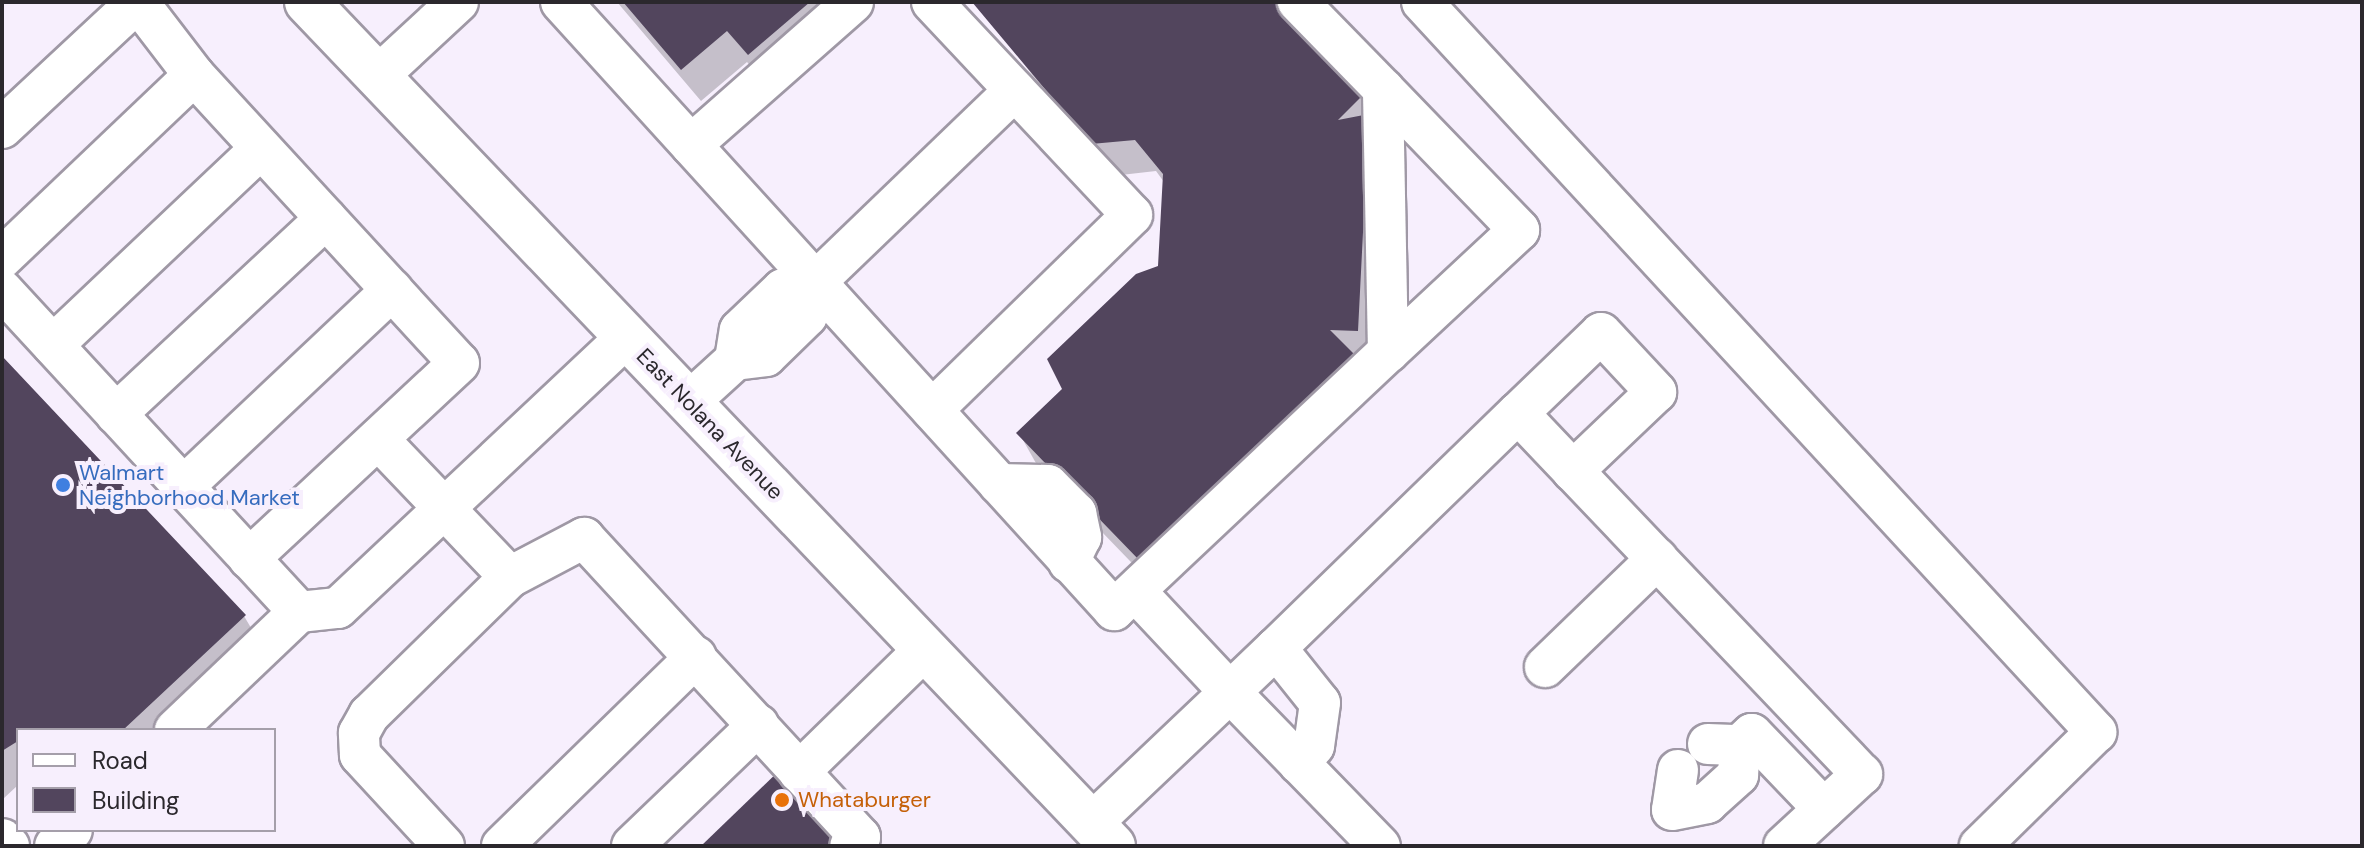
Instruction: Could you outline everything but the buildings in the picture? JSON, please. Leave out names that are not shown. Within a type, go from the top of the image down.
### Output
[{"type":"main road","name":"East Nolana Avenue","points":[[307,2],[1102,835]]},
{"type":"lane","points":[[2,128],[138,2],[194,75],[459,363],[249,559]]},
{"type":"lane","points":[[378,76],[458,2]]},
{"type":"lane","points":[[561,2],[691,145],[810,286],[932,410],[1114,610],[1519,230],[1298,2]]},
{"type":"lane","points":[[691,145],[853,2]]},
{"type":"lane","points":[[932,2],[1132,215],[932,410]]},
{"type":"lane","points":[[1422,2],[2096,732],[1980,846]]},
{"type":"lane","points":[[2,258],[194,75]]},
{"type":"lane","points":[[1383,89],[1388,352]]},
{"type":"lane","points":[[689,402],[735,360],[740,330],[783,289],[810,286],[1015,90]]},
{"type":"lane","points":[[53,345],[261,148]]},
{"type":"lane","points":[[116,414],[326,218]]},
{"type":"lane","points":[[2,290],[299,612]]},
{"type":"lane","points":[[184,486],[392,290]]},
{"type":"lane","points":[[1102,835],[1230,692],[1601,333],[1656,392],[1573,471]]},
{"type":"lane","points":[[177,728],[299,612],[338,608],[627,337]]},
{"type":"lane","points":[[1518,413],[1862,774],[1784,846]]},
{"type":"lane","points":[[378,439],[510,577]]},
{"type":"lane","points":[[444,846],[360,755],[359,733],[369,715],[510,577],[584,538],[860,837],[850,846]]},
{"type":"lane","points":[[1545,667],[1657,559]]},
{"type":"lane","points":[[1135,591],[1380,846]]},
{"type":"lane","points":[[1276,648],[1320,703],[1314,746],[1299,763]]},
{"type":"lane","points":[[799,772],[925,649]]},
{"type":"lane","points":[[502,846],[696,657]]},
{"type":"lane","points":[[632,846],[758,725]]},
{"type":"lane","points":[[1678,770],[1672,810],[1707,803],[1738,775],[1724,744],[1752,734],[1824,809]]},
{"type":"lane","points":[[55,846],[70,832]]},
{"type":"lane","points":[[2,839],[9,846]]},
{"type":"place","name":"Walmart Neighborhood Market","points":[[63,485]]},
{"type":"place","name":"Whataburger","points":[[782,800]]}]
